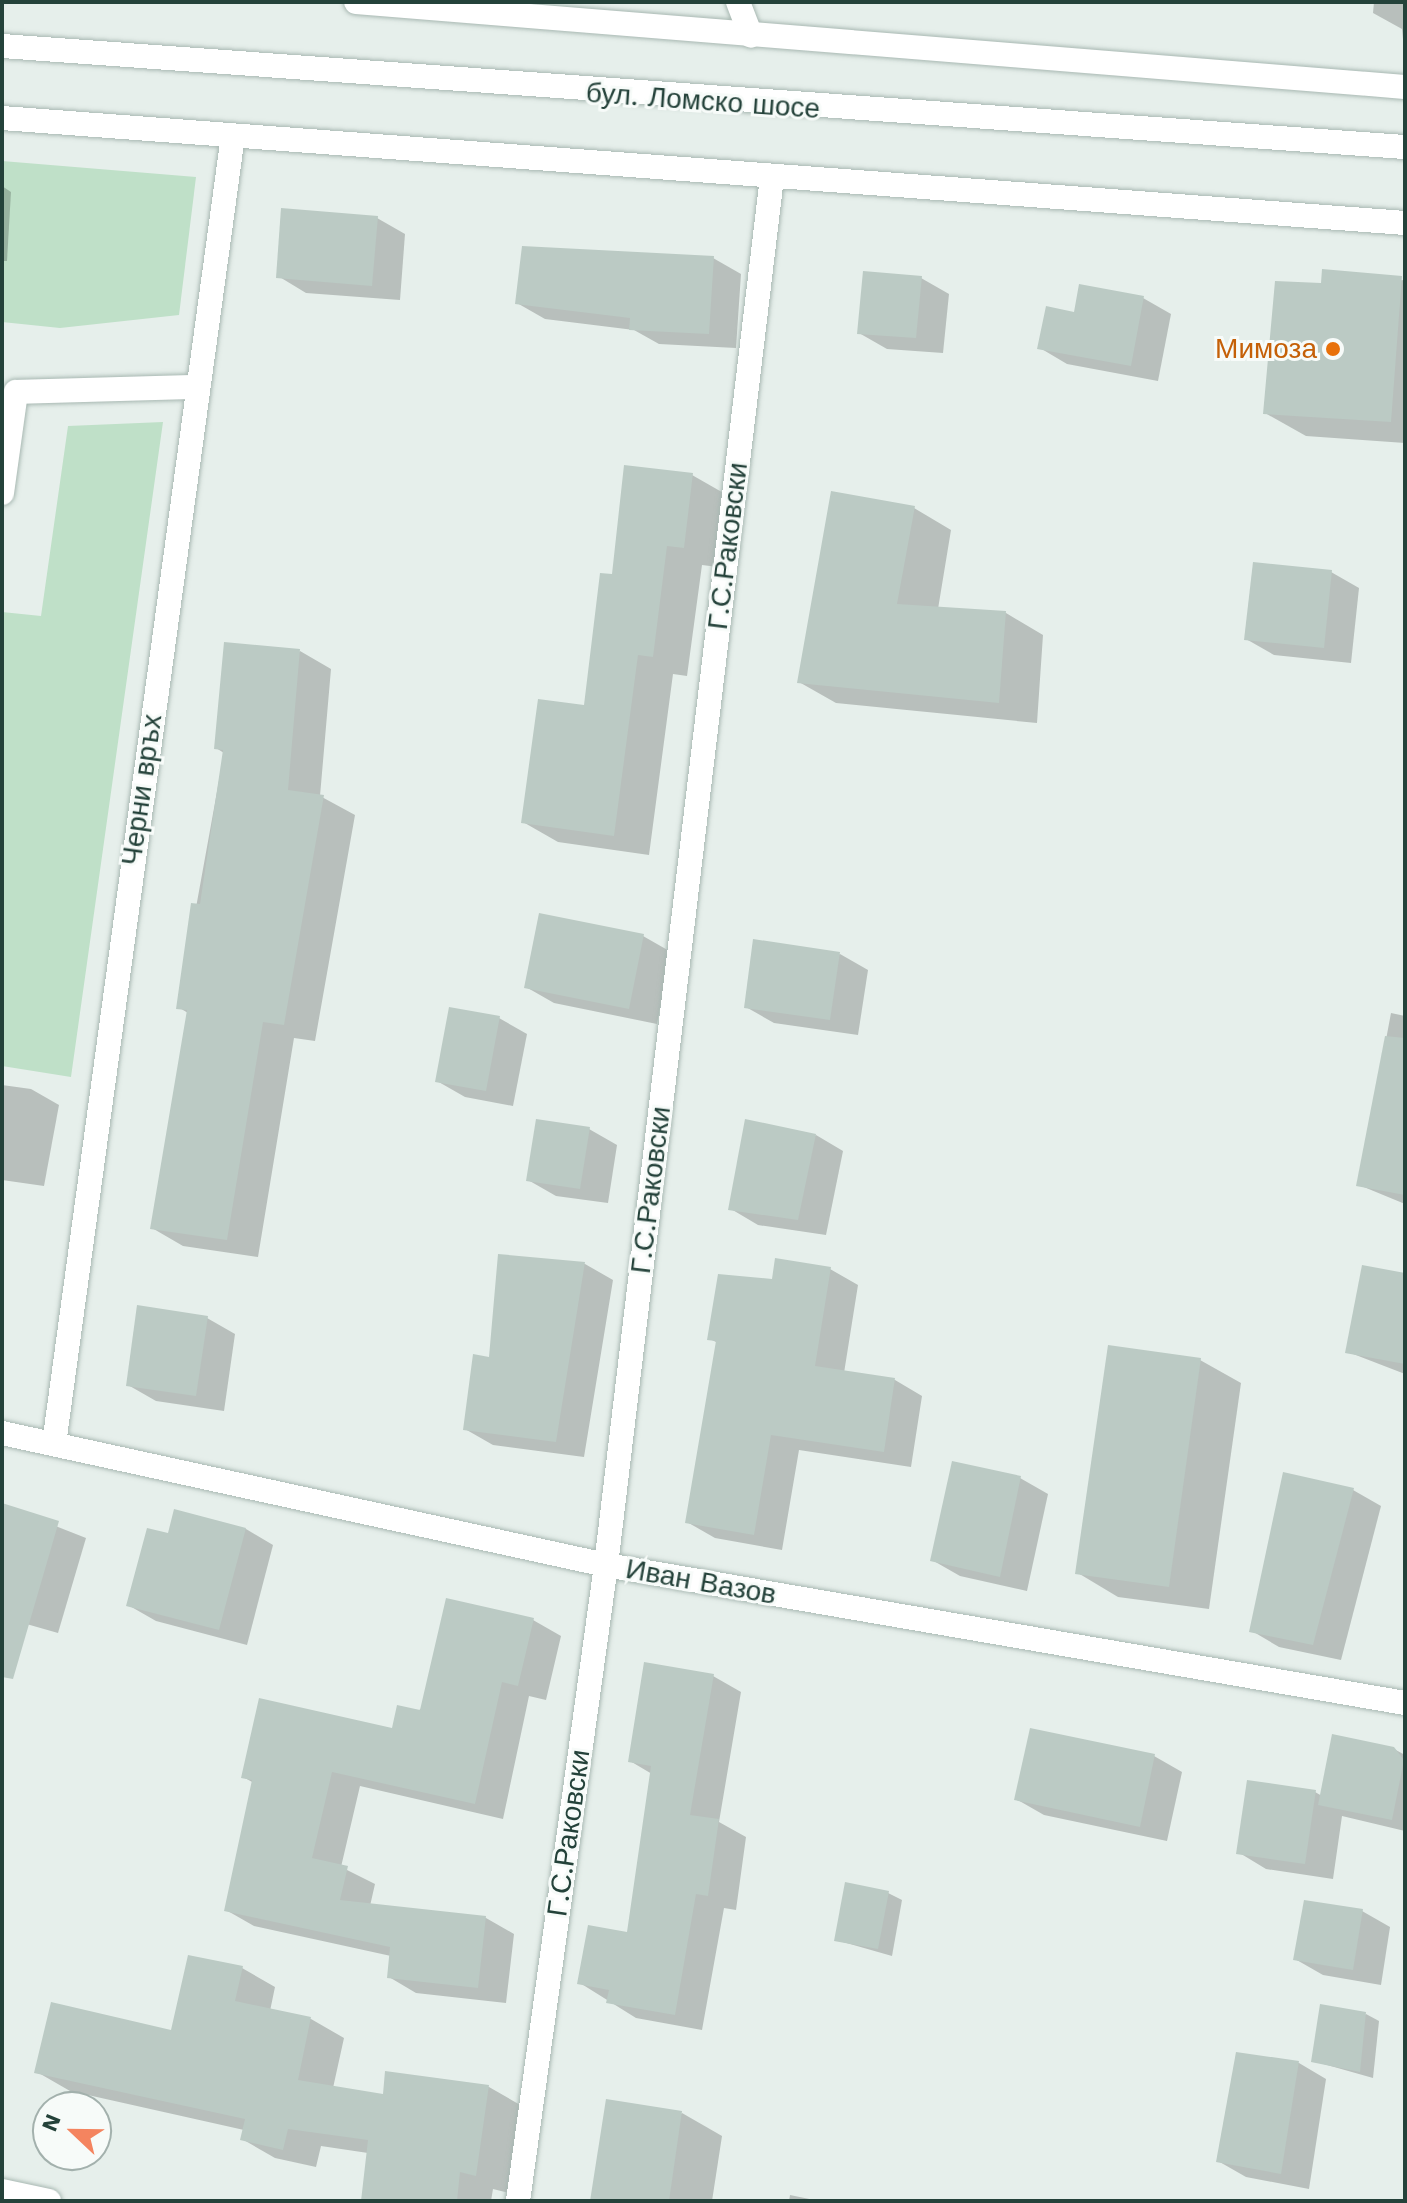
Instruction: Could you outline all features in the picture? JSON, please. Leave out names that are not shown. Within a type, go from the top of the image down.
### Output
[{"type":"street","points":[[356,2],[1405,87]]},
{"type":"street","points":[[738,2],[751,36]]},
{"type":"street","name":"бул. Ломско шосе","points":[[2,46],[1405,147]]},
{"type":"street","points":[[2,118],[1405,223]]},
{"type":"street","name":"Черни връх","points":[[54,1444],[233,136]]},
{"type":"street","name":"Г.С.Раковски","points":[[518,2201],[606,1565],[772,177]]},
{"type":"street","points":[[2,493],[9,390],[197,387]]},
{"type":"street","name":"Иван Вазов","points":[[2,1433],[606,1565],[1405,1703]]},
{"type":"street","points":[[2,2191],[49,2201]]},
{"type":"green space","points":[[2,161],[196,177],[179,315],[60,328],[2,322]]},
{"type":"green space","points":[[163,422],[71,1077],[2,1066],[2,612],[41,616],[68,426]]},
{"type":"building","points":[[281,208],[378,216],[372,286],[276,278]]},
{"type":"building","points":[[522,246],[714,256],[709,334],[629,330],[630,318],[515,304]]},
{"type":"building","name":"Мимоза","points":[[1322,269],[1402,276],[1391,422],[1263,414],[1275,281],[1321,283]]},
{"type":"building","points":[[863,271],[922,276],[916,338],[857,334]]},
{"type":"building","points":[[1079,284],[1144,296],[1131,366],[1037,349],[1046,306],[1074,312]]},
{"type":"building","points":[[624,465],[693,473],[684,548],[667,546],[653,657],[638,655],[614,836],[521,823],[538,699],[584,705],[600,573],[612,574]]},
{"type":"building","points":[[831,491],[915,506],[897,604],[1006,611],[999,703],[797,683]]},
{"type":"building","points":[[1253,562],[1332,570],[1324,648],[1244,640]]},
{"type":"building","points":[[224,642],[300,649],[288,790],[324,795],[284,1025],[263,1022],[227,1240],[150,1229],[187,1010],[176,1009],[191,903],[200,904],[223,750],[214,749]]},
{"type":"building","points":[[539,913],[644,934],[629,1009],[524,988]]},
{"type":"building","points":[[753,939],[840,952],[830,1020],[744,1008]]},
{"type":"building","points":[[449,1007],[500,1016],[486,1091],[435,1082]]},
{"type":"building","points":[[1385,1036],[1405,1038],[1405,1195],[1356,1186]]},
{"type":"building","points":[[536,1119],[590,1127],[580,1189],[526,1181]]},
{"type":"building","points":[[745,1119],[816,1134],[798,1220],[728,1210]]},
{"type":"building","points":[[498,1254],[585,1262],[556,1442],[463,1430],[473,1354],[489,1357]]},
{"type":"building","points":[[775,1258],[831,1267],[815,1366],[895,1378],[884,1452],[771,1435],[754,1535],[685,1523],[716,1341],[707,1340],[718,1274],[772,1279]]},
{"type":"building","points":[[1362,1265],[1405,1273],[1405,1364],[1345,1353]]},
{"type":"building","points":[[137,1305],[208,1316],[196,1396],[126,1386]]},
{"type":"building","points":[[1108,1345],[1201,1358],[1169,1587],[1075,1574]]},
{"type":"building","points":[[952,1461],[1021,1476],[1000,1577],[930,1561]]},
{"type":"building","points":[[1283,1472],[1354,1488],[1313,1645],[1249,1632]]},
{"type":"building","points":[[2,1503],[59,1521],[13,1679],[2,1677]]},
{"type":"building","points":[[174,1509],[246,1528],[219,1630],[126,1606],[147,1528],[168,1533]]},
{"type":"building","points":[[446,1598],[534,1618],[518,1686],[502,1682],[475,1804],[332,1772],[312,1858],[348,1866],[340,1900],[486,1916],[478,1988],[387,1978],[390,1947],[224,1911],[252,1780],[241,1778],[259,1698],[392,1728],[397,1705],[420,1710]]},
{"type":"building","points":[[644,1662],[714,1674],[690,1815],[719,1819],[708,1896],[696,1894],[675,2015],[606,2003],[609,1990],[577,1984],[588,1925],[627,1932],[651,1766],[628,1762]]},
{"type":"building","points":[[1030,1728],[1155,1754],[1140,1827],[1014,1800]]},
{"type":"building","points":[[1332,1734],[1394,1747],[1404,1760],[1392,1820],[1318,1805]]},
{"type":"building","points":[[1247,1780],[1316,1790],[1305,1864],[1236,1854]]},
{"type":"building","points":[[845,1882],[889,1891],[878,1949],[834,1941]]},
{"type":"building","points":[[1304,1900],[1363,1909],[1353,1970],[1293,1960]]},
{"type":"building","points":[[188,1955],[243,1966],[235,2001],[311,2017],[298,2080],[383,2094],[385,2071],[489,2085],[476,2176],[460,2172],[457,2201],[361,2201],[368,2140],[288,2129],[283,2150],[240,2140],[245,2119],[34,2073],[51,2002],[171,2030]]},
{"type":"building","points":[[1320,2004],[1366,2012],[1360,2072],[1311,2062]]},
{"type":"building","points":[[1236,2052],[1299,2061],[1281,2174],[1216,2162]]},
{"type":"building","points":[[606,2099],[682,2111],[669,2201],[590,2201]]},
{"type":"place","name":"Мимоза","points":[[1333,349]]}]
